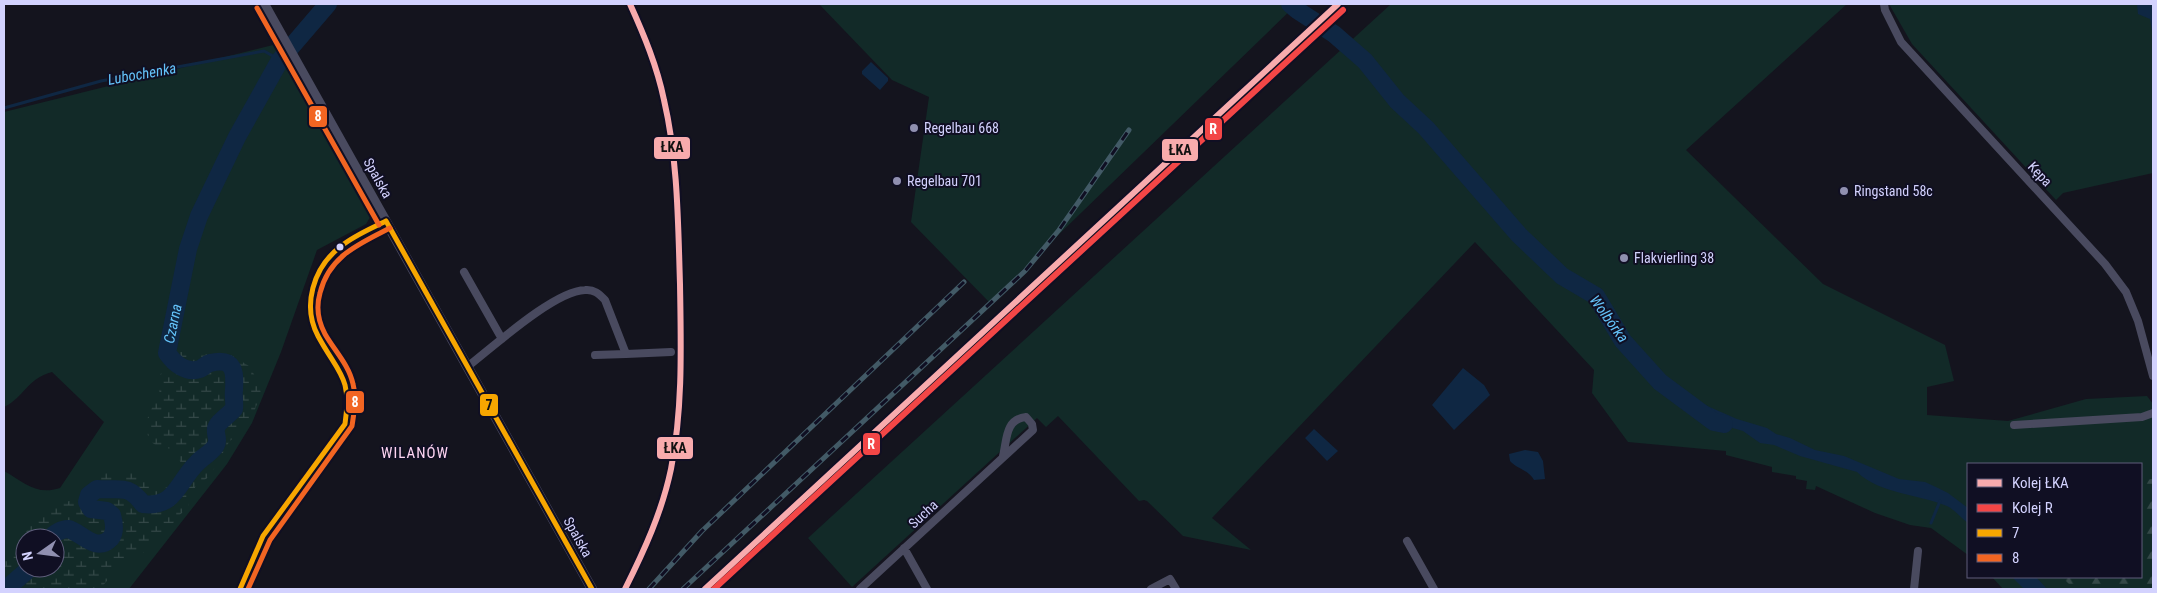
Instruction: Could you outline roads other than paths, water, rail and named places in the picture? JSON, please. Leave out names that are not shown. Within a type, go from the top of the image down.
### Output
[{"type":"street","name":"Spalska","points":[[264,4],[592,589]]},
{"type":"street","name":"Kępa","points":[[1884,4],[1885,10],[1901,42],[2105,264],[2121,285],[2138,321],[2153,376]]},
{"type":"street","points":[[464,272],[502,340]]},
{"type":"street","points":[[467,367],[537,312],[570,294],[586,290],[599,293],[605,300],[626,354]]},
{"type":"street","points":[[595,355],[671,352]]},
{"type":"street","points":[[2014,425],[2142,417],[2153,414]]},
{"type":"street","name":"Sucha","points":[[860,589],[1033,430],[1032,424],[1026,417],[1017,418],[1010,423],[1003,456]]},
{"type":"street","points":[[1407,541],[1434,589]]},
{"type":"street","points":[[904,548],[927,589]]},
{"type":"street","points":[[1914,589],[1918,551]]},
{"type":"street","points":[[1151,589],[1170,579],[1176,589]]},
{"type":"water","points":[[2137,4],[2153,4],[2153,37],[2150,19],[2138,14]]},
{"type":"water","points":[[871,62],[888,78],[888,81],[880,90],[862,74],[862,71]]},
{"type":"water","points":[[1463,368],[1484,385],[1490,395],[1454,430],[1432,405]]},
{"type":"water","points":[[1705,405],[1737,419],[1767,428],[1776,434],[1790,438],[1815,450],[1844,456],[1899,479],[1925,482],[1948,493],[1967,507],[1967,522],[1947,506],[1888,489],[1866,479],[1857,472],[1800,456],[1774,445],[1760,443],[1743,431],[1722,425],[1712,426],[1702,419]]},
{"type":"water","points":[[1314,429],[1338,451],[1327,461],[1305,438]]},
{"type":"water","points":[[1525,450],[1538,452],[1543,461],[1545,479],[1534,480],[1529,474],[1510,461],[1509,454]]},
{"type":"water","points":[[2013,578],[2037,578],[2047,589],[2024,589]]},
{"type":"waterway","name":"Czarna","points":[[65,530],[73,531],[94,543],[100,544],[105,542],[111,538],[114,532],[112,515],[107,511],[91,509],[87,502],[89,495],[97,489],[123,489],[132,493],[143,504],[163,502],[170,498],[191,470],[216,445],[217,426],[234,409],[234,377],[232,368],[229,364],[218,362],[200,369],[185,369],[177,364],[167,353],[188,249],[199,216],[237,137],[280,60],[328,4]]},
{"type":"waterway","name":"Wolbórka","points":[[1290,4],[1334,34],[1365,61],[1397,101],[1426,128],[1519,235],[1562,276],[1596,296],[1623,341],[1660,382],[1714,422],[1724,424]]},
{"type":"waterway","name":"Lubochenka","points":[[4,108],[101,81],[264,51],[280,60]]},
{"type":"waterway","points":[[1931,523],[1940,501]]},
{"type":"waterway","name":"Czarna","points":[[6,589],[19,578]]},
{"type":"railway","points":[[683,589],[1025,271],[1059,230],[1129,130]]},
{"type":"railway","points":[[649,589],[702,531],[964,282]]},
{"type":"rail line","name":"ŁKA","points":[[625,589],[652,531],[663,501],[671,469],[678,423],[681,354],[678,215],[669,123],[658,75],[630,4]]},
{"type":"rail line","name":"ŁKA","points":[[705,589],[1338,4]]},
{"type":"rail line","name":"R","points":[[714,589],[1343,10]]},
{"type":"place","name":"Regelbau 668","points":[[914,128]]},
{"type":"place","name":"Regelbau 701","points":[[897,181]]},
{"type":"place","name":"Ringstand 58c","points":[[1844,191]]},
{"type":"place","name":"Flakvierling 38","points":[[1624,258]]},
{"type":"district","name":"WILANÓW","points":[[415,453]]}]
